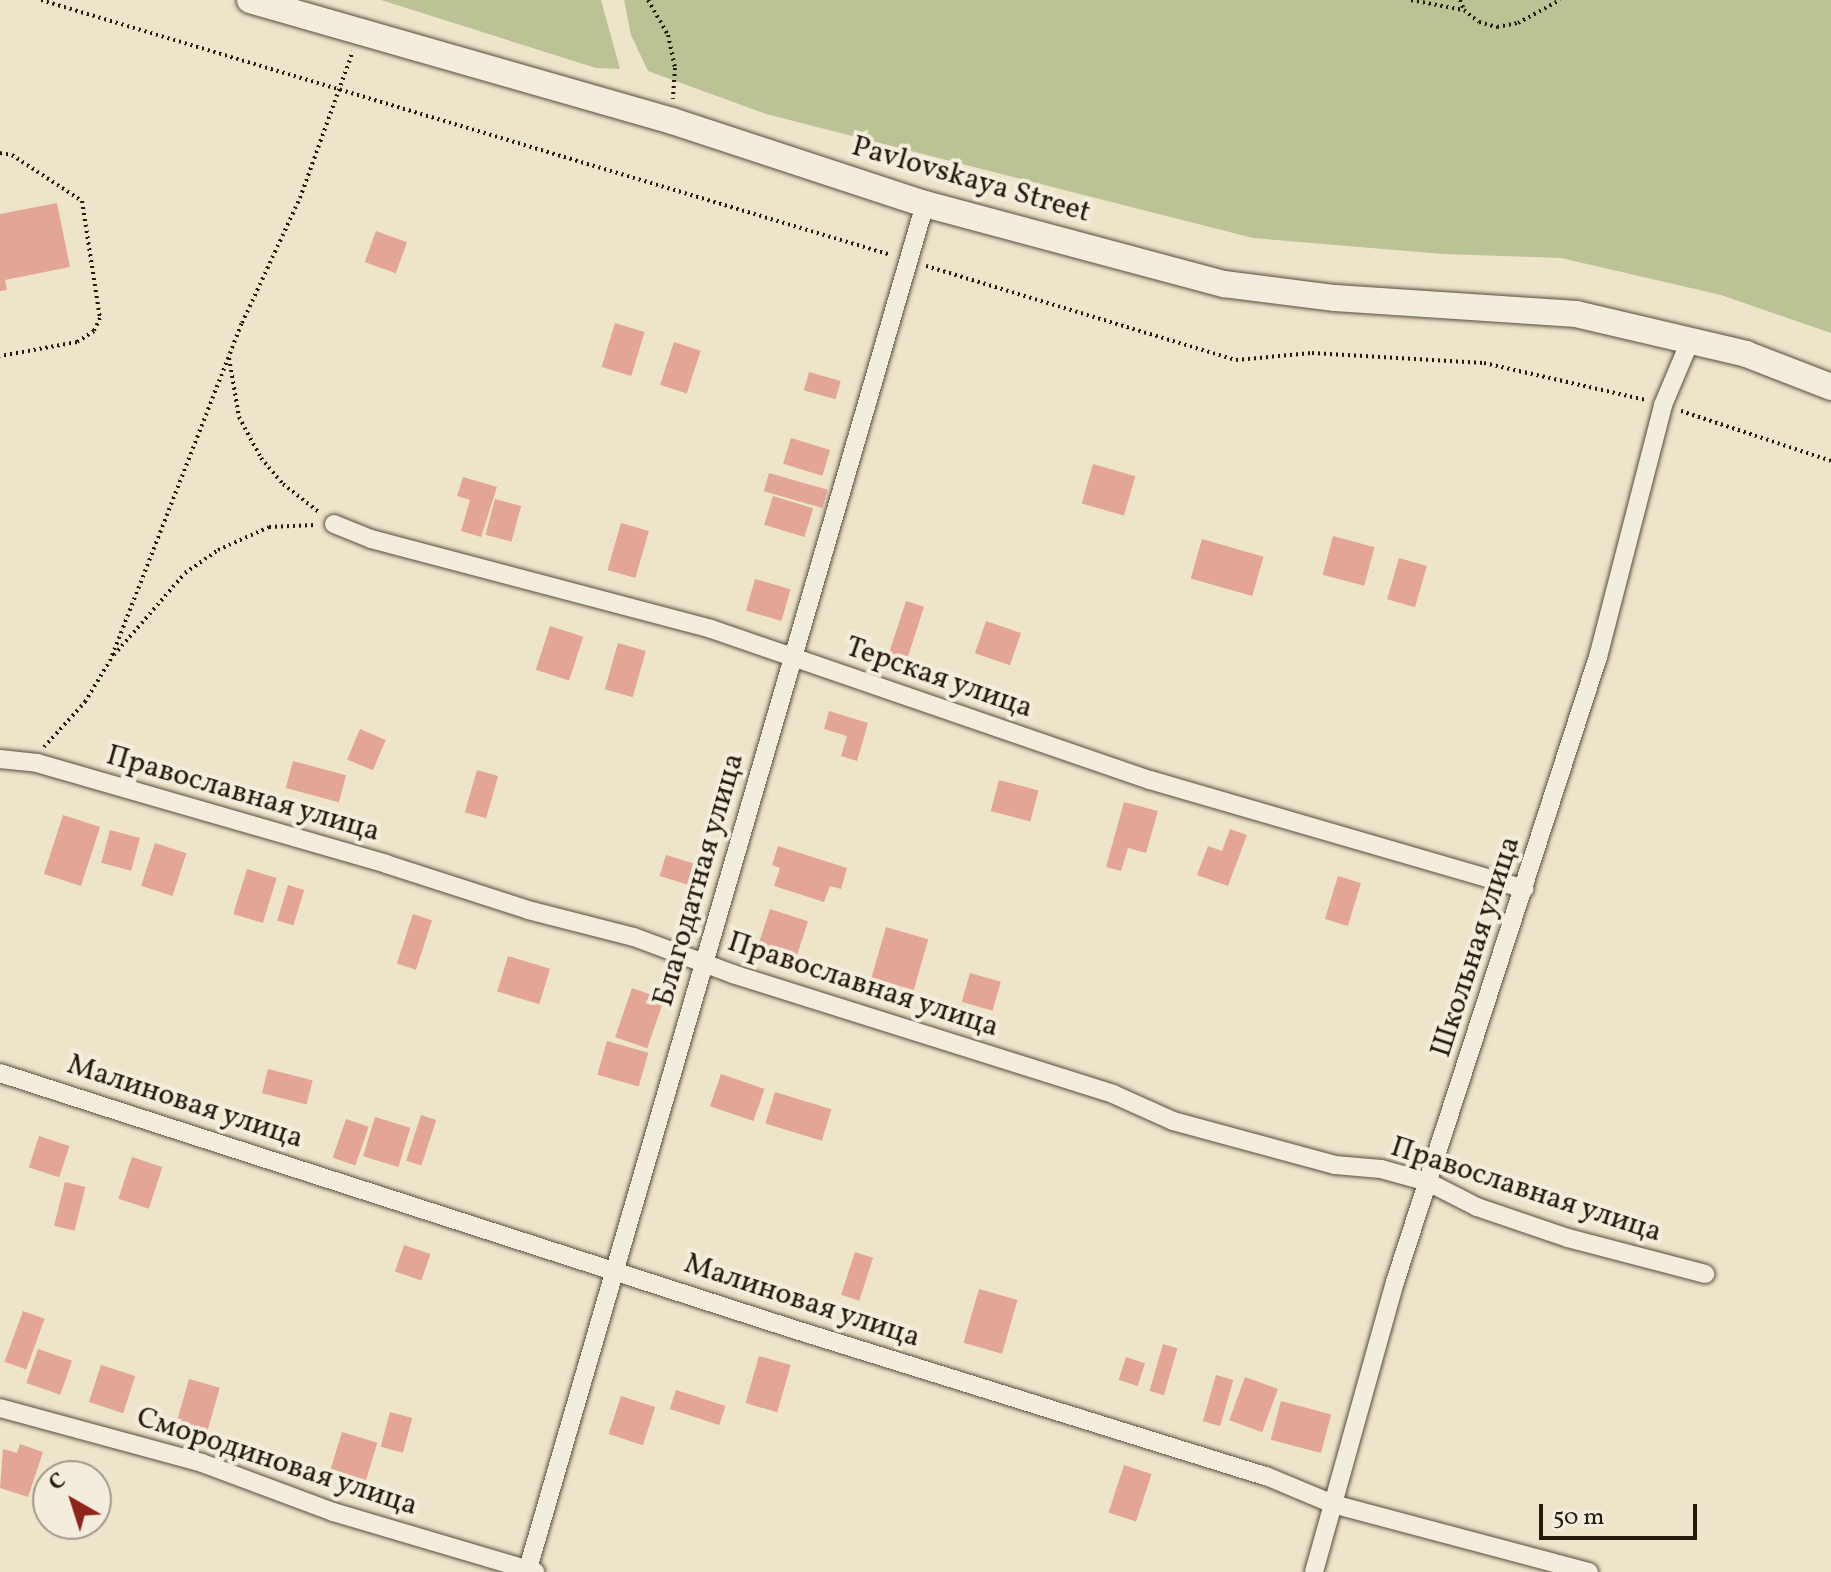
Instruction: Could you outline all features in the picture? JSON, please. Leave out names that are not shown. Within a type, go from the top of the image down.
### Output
[{"type":"street","name":"Pavlovskaya Street","points":[[250,0],[672,121],[925,204],[1224,284],[1335,298],[1576,314],[1746,354],[1831,387]]},
{"type":"street","name":"Благодатная улица","points":[[530,1571],[925,204]]},
{"type":"street","name":"Школьная улица","points":[[1314,1572],[1395,1282],[1598,657],[1663,405],[1690,341]]},
{"type":"street","name":"Терская улица","points":[[334,524],[371,539],[711,629],[1150,780],[1524,889]]},
{"type":"street","name":"Православная улица","points":[[0,759],[37,763],[386,864],[528,910],[634,937],[704,964],[1113,1094],[1173,1121],[1335,1165],[1381,1169],[1428,1182],[1477,1207],[1568,1238],[1705,1274]]},
{"type":"street","name":"Малиновая улица","points":[[0,1073],[1266,1476],[1333,1504],[1589,1572]]},
{"type":"street","name":"Смородиновая улица","points":[[0,1408],[202,1463],[333,1512],[530,1571]]},
{"type":"path","points":[[648,0],[668,35],[675,68],[672,121]]},
{"type":"path","points":[[1411,0],[1464,10],[1479,22],[1497,27],[1518,23],[1560,0]]},
{"type":"path","points":[[1460,0],[1464,10]]},
{"type":"path","points":[[110,661],[229,355],[300,198],[359,33]]},
{"type":"path","points":[[0,153],[12,155],[82,201],[100,318],[94,331],[77,342],[0,356]]},
{"type":"path","points":[[229,355],[239,417],[261,458],[283,484],[334,524]]},
{"type":"path","points":[[37,763],[41,750],[85,702],[110,661],[185,573],[218,550],[269,527],[334,524]]},
{"type":"green space","points":[[381,0],[601,0],[620,69],[596,68]]},
{"type":"green space","points":[[624,0],[1831,0],[1831,333],[1721,295],[1561,258],[1443,254],[1253,238],[766,114],[648,71],[631,35]]},
{"type":"building","points":[[57,203],[70,267],[5,280],[7,290],[0,291],[0,214]]},
{"type":"building","points":[[376,231],[407,242],[396,273],[365,262]]},
{"type":"building","points":[[615,323],[645,332],[631,376],[602,367]]},
{"type":"building","points":[[674,342],[701,351],[687,393],[660,385]]},
{"type":"building","points":[[809,372],[841,381],[835,399],[804,390]]},
{"type":"building","points":[[791,438],[830,450],[822,476],[783,464]]},
{"type":"building","points":[[1093,464],[1135,476],[1124,516],[1082,503]]},
{"type":"building","points":[[769,473],[828,490],[822,508],[764,491]]},
{"type":"building","points":[[463,477],[497,487],[481,537],[461,531],[470,500],[457,496]]},
{"type":"building","points":[[773,496],[813,508],[804,537],[764,525]]},
{"type":"building","points":[[495,499],[521,506],[512,542],[485,535]]},
{"type":"building","points":[[621,523],[649,531],[635,578],[607,570]]},
{"type":"building","points":[[1333,536],[1375,547],[1364,586],[1323,575]]},
{"type":"building","points":[[1202,539],[1264,557],[1252,596],[1191,578]]},
{"type":"building","points":[[1399,558],[1427,566],[1415,607],[1387,599]]},
{"type":"building","points":[[755,579],[791,589],[781,621],[746,611]]},
{"type":"building","points":[[906,601],[924,607],[906,661],[888,655]]},
{"type":"building","points":[[986,621],[1021,633],[1010,665],[975,653]]},
{"type":"building","points":[[550,626],[583,637],[569,681],[536,670]]},
{"type":"building","points":[[618,643],[646,651],[633,697],[605,689]]},
{"type":"building","points":[[829,711],[868,723],[857,761],[841,756],[847,736],[824,729]]},
{"type":"building","points":[[360,729],[386,740],[373,770],[347,759]]},
{"type":"building","points":[[293,761],[346,775],[339,802],[286,788]]},
{"type":"building","points":[[477,770],[498,776],[486,818],[465,812]]},
{"type":"building","points":[[999,780],[1039,791],[1030,822],[991,811]]},
{"type":"building","points":[[1124,802],[1158,811],[1146,853],[1128,848],[1121,871],[1106,867]]},
{"type":"building","points":[[63,815],[100,827],[81,886],[44,874]]},
{"type":"building","points":[[1230,829],[1247,835],[1228,886],[1197,875],[1208,846],[1222,851]]},
{"type":"building","points":[[110,830],[140,838],[131,871],[101,863]]},
{"type":"building","points":[[155,843],[186,853],[172,896],[141,886]]},
{"type":"building","points":[[778,846],[847,868],[841,889],[830,886],[824,902],[774,886],[780,868],[772,865]]},
{"type":"building","points":[[666,855],[711,869],[705,890],[660,876]]},
{"type":"building","points":[[247,869],[277,878],[263,923],[233,914]]},
{"type":"building","points":[[1338,876],[1361,883],[1348,926],[1325,919]]},
{"type":"building","points":[[288,885],[304,890],[293,925],[277,920]]},
{"type":"building","points":[[770,909],[808,921],[797,957],[759,944]]},
{"type":"building","points":[[413,914],[432,920],[416,970],[397,963]]},
{"type":"building","points":[[886,927],[928,939],[914,990],[871,978]]},
{"type":"building","points":[[508,956],[550,969],[539,1004],[497,991]]},
{"type":"building","points":[[970,973],[1001,982],[992,1011],[962,1002]]},
{"type":"building","points":[[632,988],[664,999],[647,1048],[615,1037]]},
{"type":"building","points":[[607,1041],[648,1053],[639,1086],[597,1075]]},
{"type":"building","points":[[268,1069],[313,1080],[307,1104],[262,1093]]},
{"type":"building","points":[[721,1074],[764,1089],[753,1121],[710,1106]]},
{"type":"building","points":[[775,1092],[831,1109],[822,1141],[765,1124]]},
{"type":"building","points":[[421,1115],[436,1120],[421,1166],[406,1161]]},
{"type":"building","points":[[375,1117],[410,1128],[398,1167],[363,1156]]},
{"type":"building","points":[[346,1119],[369,1127],[355,1166],[333,1158]]},
{"type":"building","points":[[39,1136],[69,1146],[59,1177],[29,1167]]},
{"type":"building","points":[[132,1157],[162,1167],[149,1209],[118,1199]]},
{"type":"building","points":[[65,1182],[85,1187],[74,1231],[54,1226]]},
{"type":"building","points":[[404,1245],[430,1254],[421,1281],[395,1271]]},
{"type":"building","points":[[855,1252],[873,1258],[859,1301],[841,1295]]},
{"type":"building","points":[[979,1289],[1017,1300],[1002,1354],[964,1343]]},
{"type":"building","points":[[23,1311],[45,1319],[26,1370],[5,1362]]},
{"type":"building","points":[[1163,1344],[1177,1348],[1164,1395],[1149,1391]]},
{"type":"building","points":[[38,1349],[72,1361],[60,1395],[26,1383]]},
{"type":"building","points":[[759,1356],[791,1365],[777,1412],[745,1403]]},
{"type":"building","points":[[1126,1357],[1145,1363],[1138,1386],[1119,1380]]},
{"type":"building","points":[[101,1365],[135,1376],[123,1413],[89,1402]]},
{"type":"building","points":[[1216,1375],[1233,1380],[1220,1426],[1203,1421]]},
{"type":"building","points":[[1245,1377],[1278,1389],[1262,1432],[1229,1420]]},
{"type":"building","points":[[189,1379],[220,1388],[205,1438],[175,1429]]},
{"type":"building","points":[[676,1390],[725,1406],[719,1425],[670,1409]]},
{"type":"building","points":[[621,1396],[655,1407],[643,1445],[609,1434]]},
{"type":"building","points":[[1281,1401],[1331,1414],[1321,1453],[1271,1440]]},
{"type":"building","points":[[390,1412],[412,1418],[403,1453],[381,1447]]},
{"type":"building","points":[[342,1432],[377,1443],[365,1484],[329,1473]]},
{"type":"building","points":[[20,1444],[43,1452],[40,1460],[32,1460],[32,1485],[28,1497],[0,1488],[3,1449],[17,1453]]},
{"type":"building","points":[[1124,1465],[1152,1474],[1136,1522],[1109,1513]]}]
